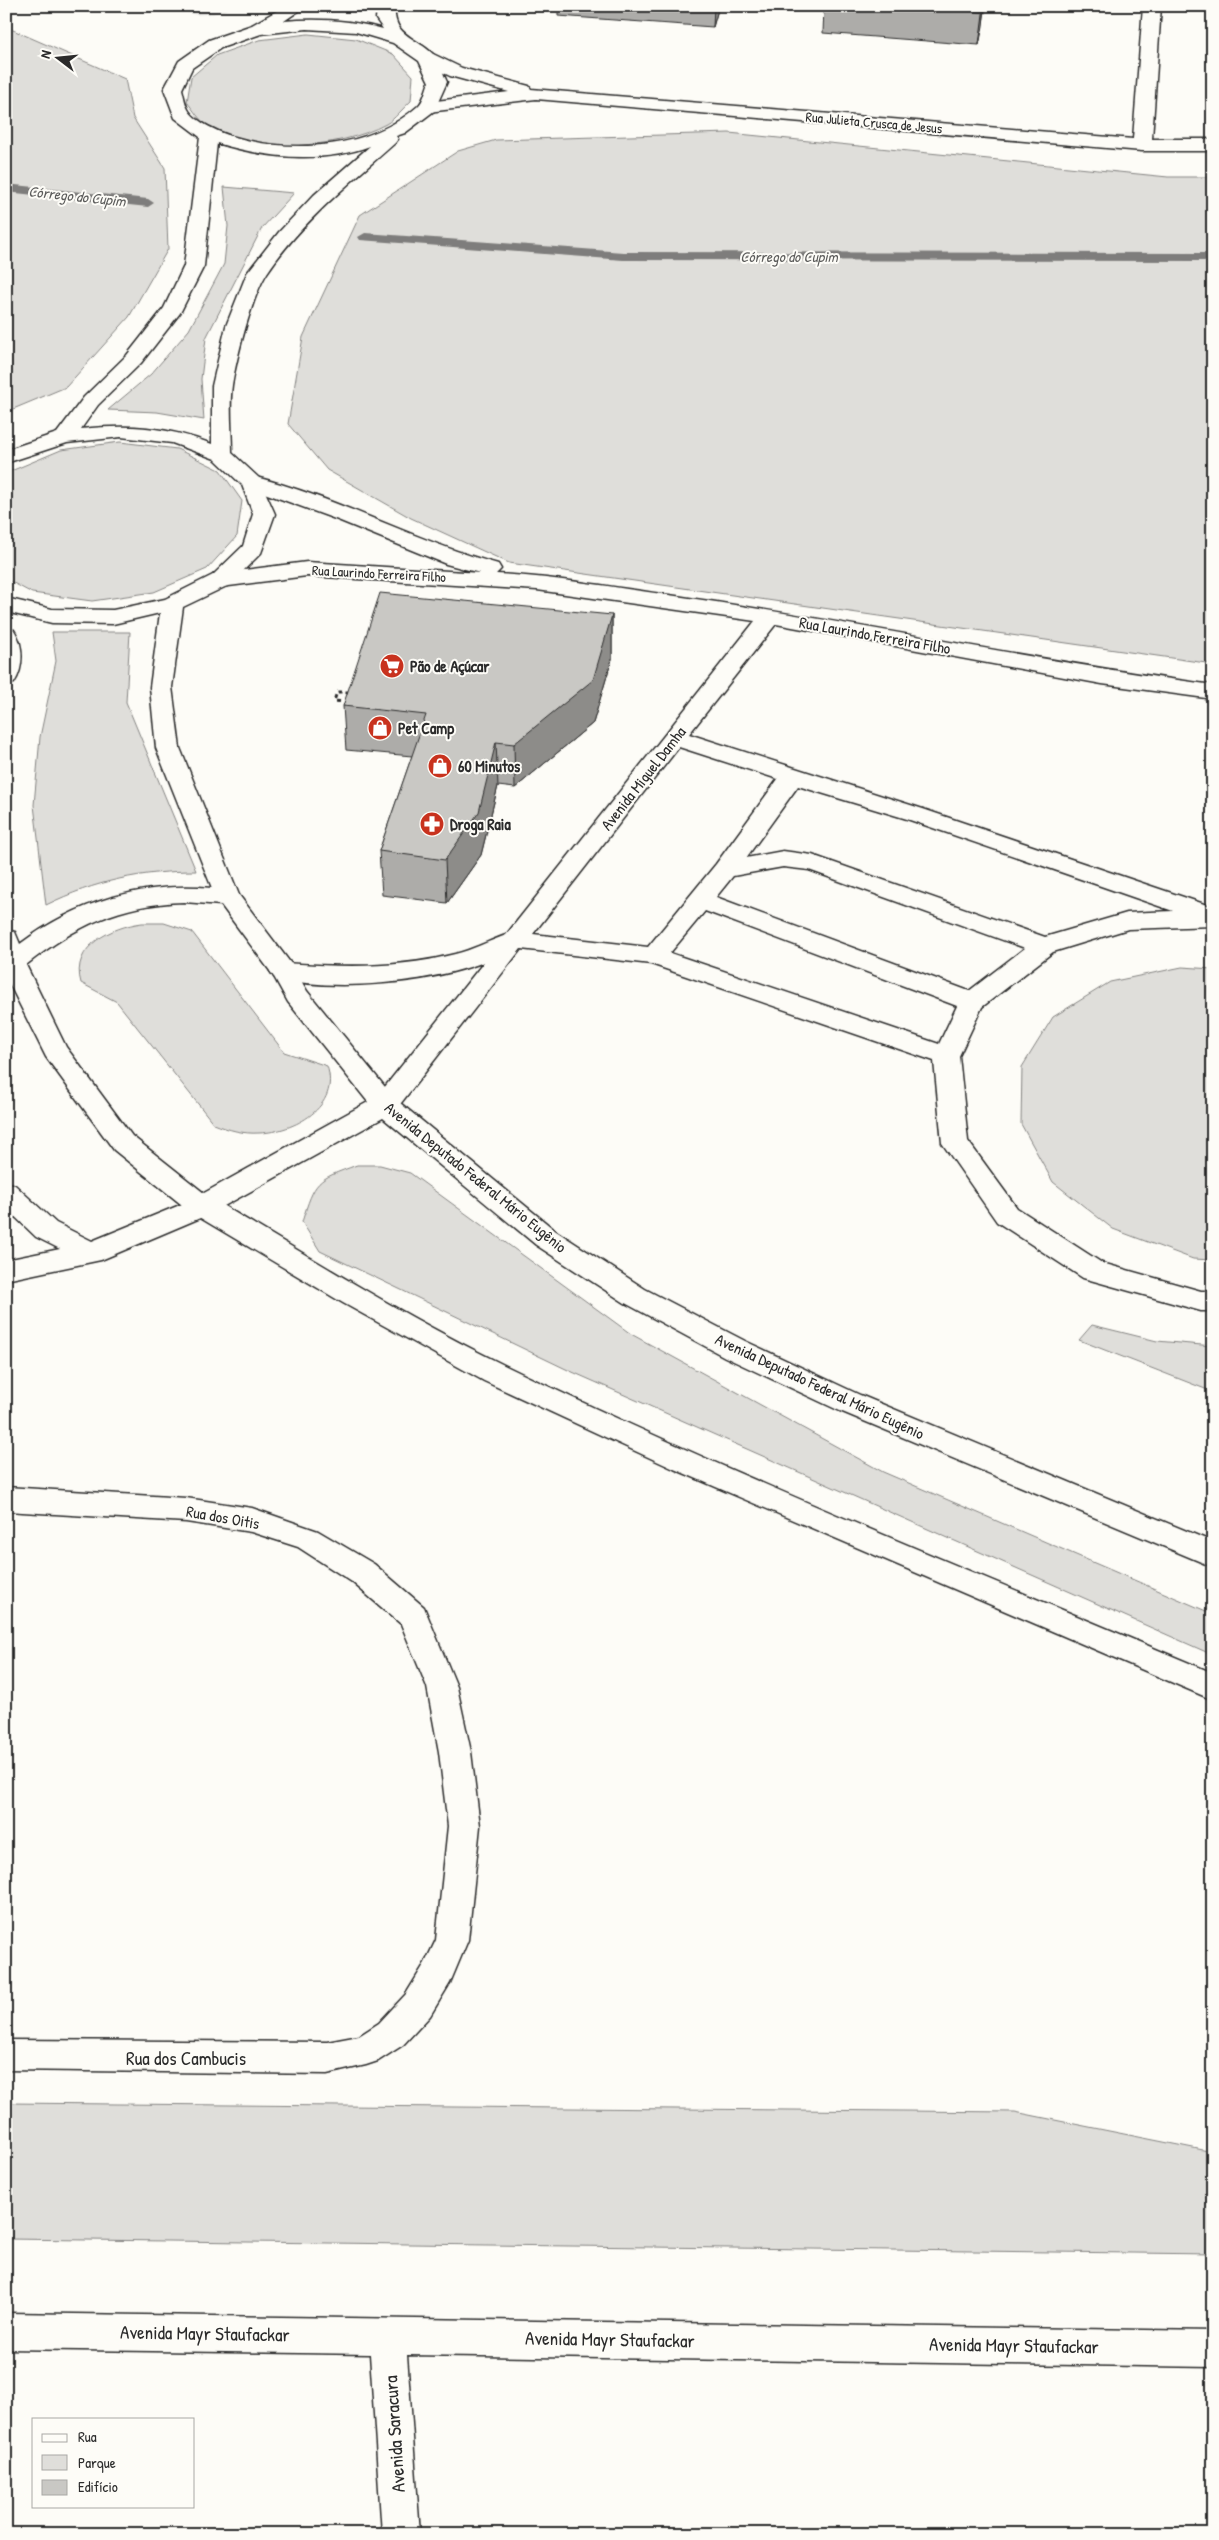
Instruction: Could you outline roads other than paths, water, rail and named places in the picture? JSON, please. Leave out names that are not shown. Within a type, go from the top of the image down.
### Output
[{"type":"street","points":[[298,6],[258,29],[215,44],[185,65],[173,89],[181,114],[209,135],[252,148],[304,152],[356,145],[400,129]]},
{"type":"street","points":[[386,6],[385,19],[399,39]]},
{"type":"street","points":[[1142,145],[1152,6]]},
{"type":"street","points":[[258,29],[307,24],[357,27],[399,39]]},
{"type":"street","name":"Rua Julieta Crusca de Jesus","points":[[399,39],[427,58],[456,72],[536,94],[1142,145],[1213,145]]},
{"type":"street","points":[[222,455],[222,386],[236,326],[257,273],[286,236],[321,199],[400,129],[428,107],[438,82],[427,58]]},
{"type":"street","name":"Rua Julieta Crusca de Jesus","points":[[428,107],[536,94]]},
{"type":"street","points":[[64,437],[91,401],[134,359],[173,309],[194,266],[209,135]]},
{"type":"street","points":[[6,605],[52,616],[113,617],[172,604],[221,580],[253,548],[264,514],[252,482],[222,455],[176,437],[121,431],[64,437],[8,456]]},
{"type":"street","name":"Rua Laurindo Ferreira Filho","points":[[252,482],[346,515],[454,558],[537,583]]},
{"type":"street","name":"Rua Laurindo Ferreira Filho","points":[[221,580],[307,569],[537,583],[770,616],[1102,677],[1213,692]]},
{"type":"street","name":"Avenida Deputado Federal Mário Eugênio","points":[[172,604],[161,687],[168,748],[228,898],[283,971],[297,996],[385,1105],[546,1238],[635,1296],[735,1349],[850,1403],[1213,1555]]},
{"type":"street","name":"Avenida Miguel Damha","points":[[385,1105],[676,738],[770,616]]},
{"type":"street","points":[[6,635],[11,655],[6,678]]},
{"type":"street","points":[[676,738],[915,814],[1213,917]]},
{"type":"street","points":[[654,956],[725,870],[793,776]]},
{"type":"street","points":[[725,870],[783,859],[812,863],[1044,946]]},
{"type":"street","points":[[228,898],[180,893],[130,899],[83,914],[8,957],[55,1052],[123,1143],[202,1206],[353,1296],[494,1373],[693,1465],[1213,1687]]},
{"type":"street","points":[[700,900],[972,1002]]},
{"type":"street","points":[[1213,917],[1127,921],[1044,946],[972,1002],[946,1056],[955,1143],[1007,1215],[1092,1271],[1201,1301],[1213,1301]]},
{"type":"street","points":[[283,971],[343,976],[404,973],[462,961],[516,940],[654,956],[946,1056]]},
{"type":"street","points":[[6,1270],[91,1253],[202,1206],[385,1105]]},
{"type":"street","points":[[6,1192],[46,1230],[91,1253]]},
{"type":"street","name":"Rua dos Oitis","points":[[6,1499],[186,1510],[252,1520],[308,1539],[363,1573],[412,1616],[442,1687],[455,1752],[464,1826],[452,1940],[438,1972],[418,2005],[391,2034],[366,2050]]},
{"type":"street","name":"Rua dos Cambucis","points":[[6,2055],[327,2058],[366,2050]]},
{"type":"street","name":"Avenida Mayr Staufackar","points":[[6,2331],[387,2335],[1213,2349]]},
{"type":"street","name":"Avenida Saracura","points":[[387,2335],[401,2534]]},
{"type":"waterway","name":"Córrego do Cupim","points":[[6,188],[148,203]]},
{"type":"waterway","name":"Córrego do Cupim","points":[[365,237],[623,256],[1213,257]]},
{"type":"place","name":"Pão de Açúcar","points":[[392,666]]},
{"type":"place","name":"Pet Camp","points":[[380,728]]},
{"type":"place","name":"60 Minutos","points":[[440,766]]},
{"type":"place","name":"Droga Raia","points":[[432,824]]}]
